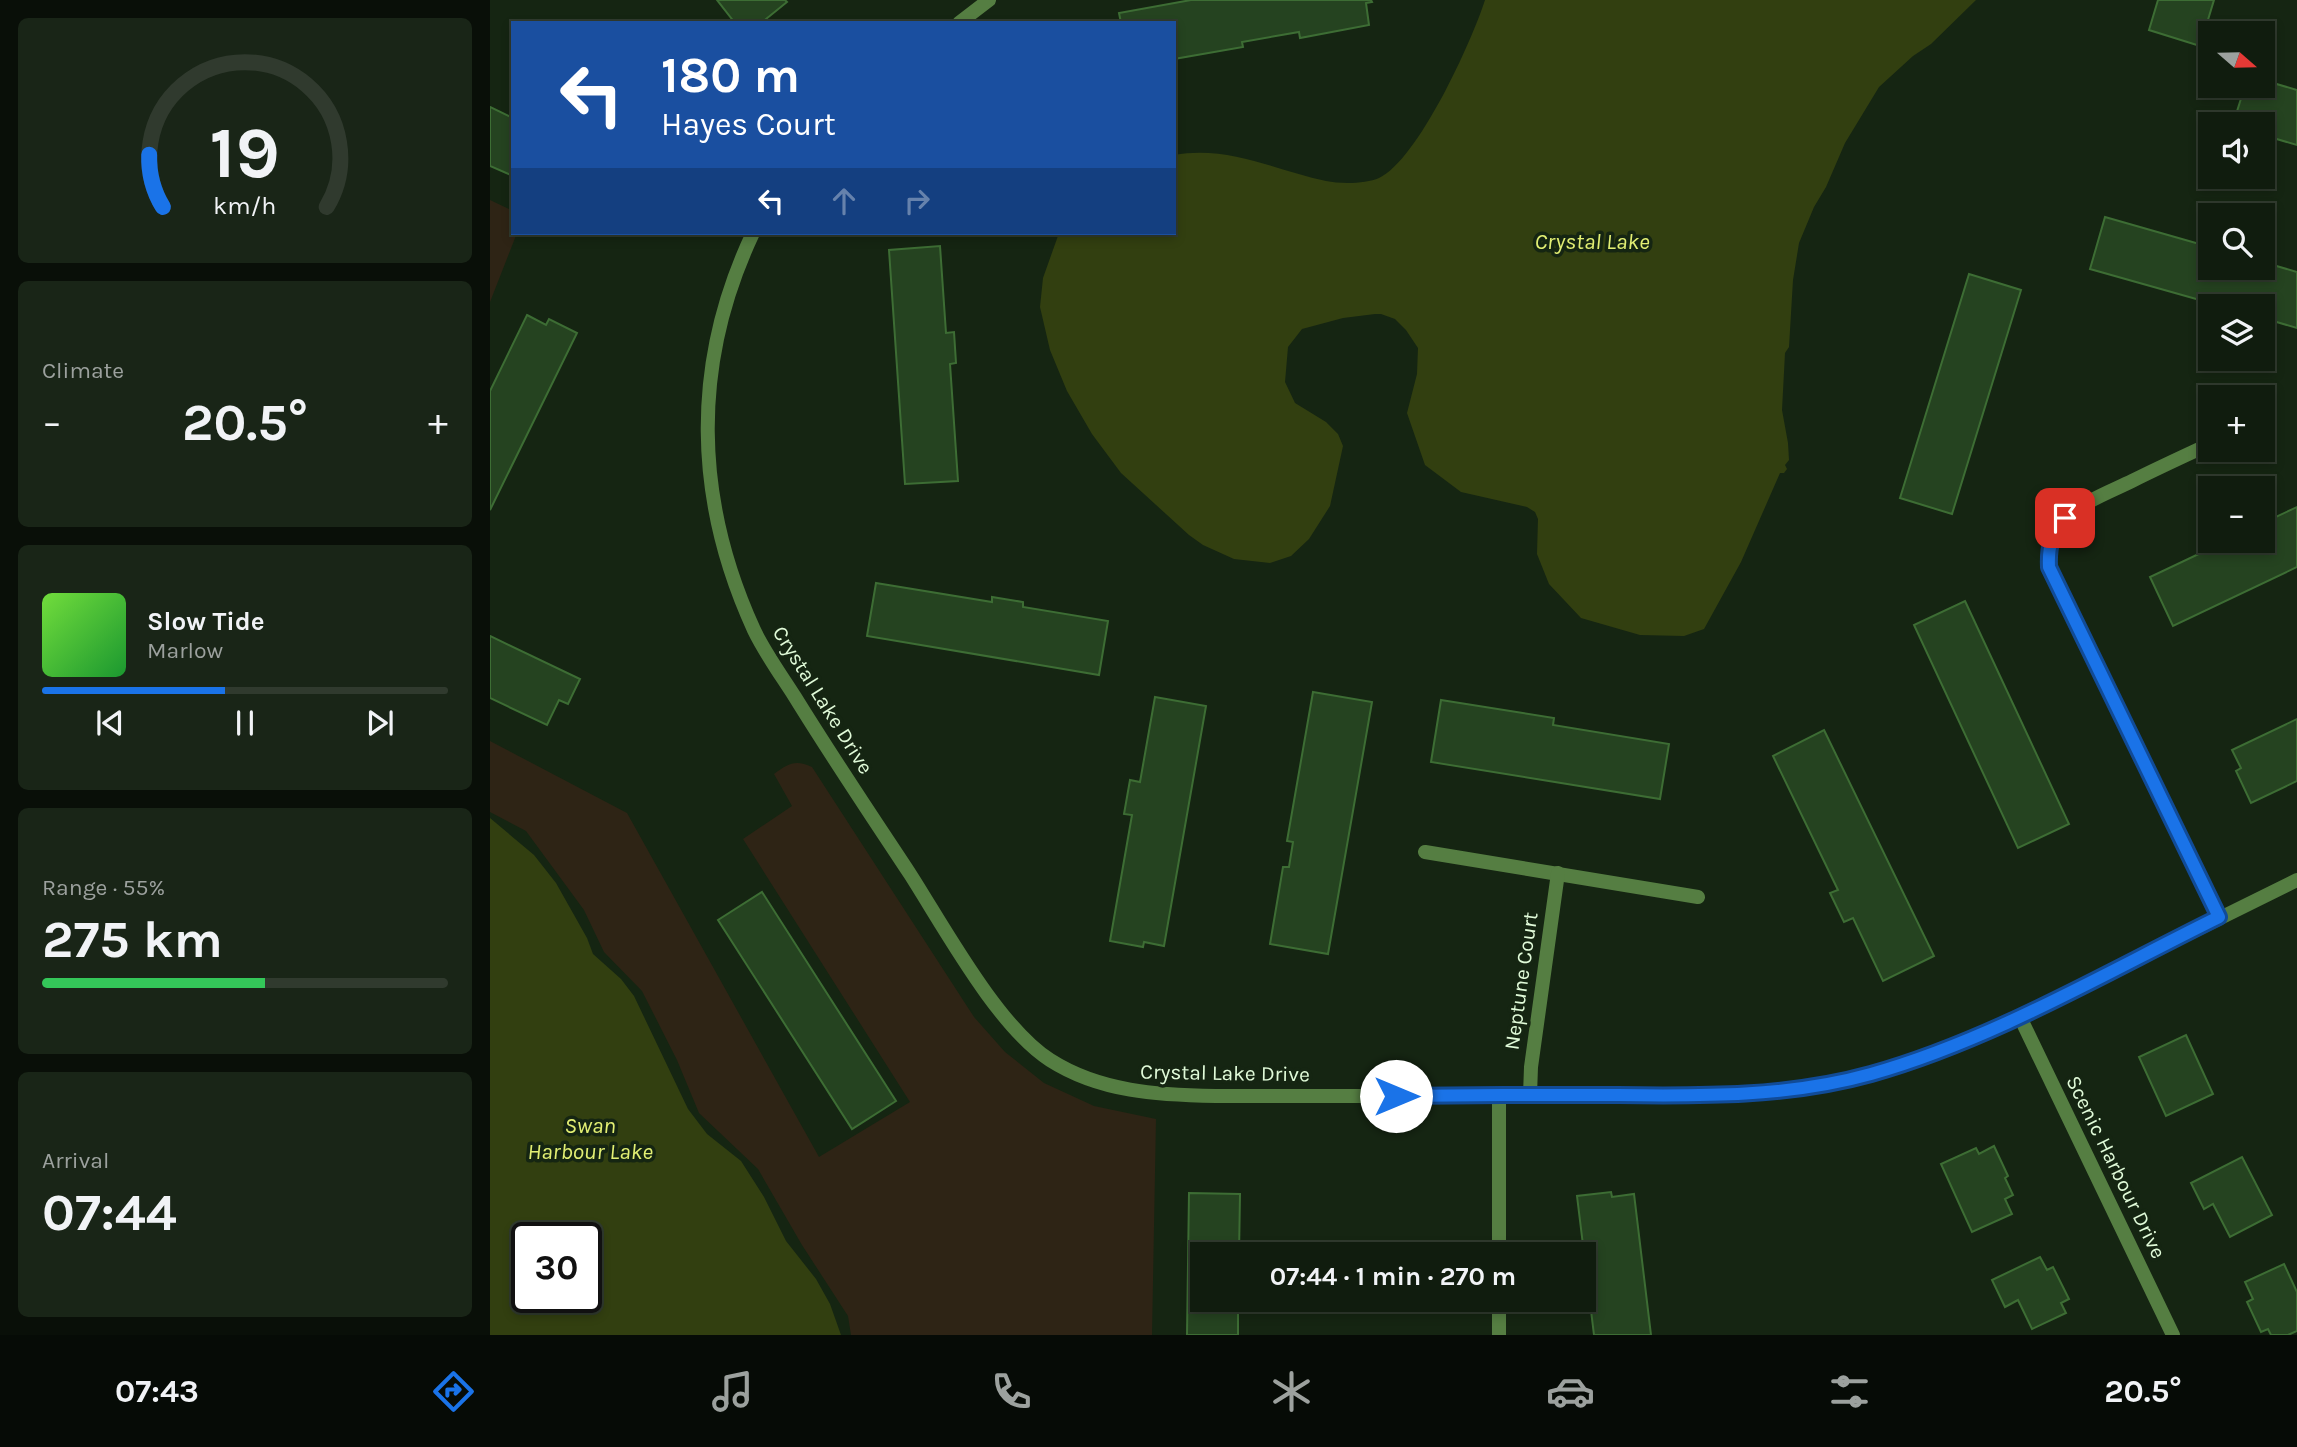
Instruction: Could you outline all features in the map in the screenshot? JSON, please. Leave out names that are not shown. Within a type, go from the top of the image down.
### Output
[{"type":"street","points":[[962,21],[989,0]]},
{"type":"street","name":"Crystal Lake Drive","points":[[752,235],[717,333],[707,410],[708,461],[715,512],[732,577],[755,633],[975,975],[1008,1021],[1031,1045],[1050,1060],[1092,1081],[1131,1091],[1216,1096],[1728,1096],[1814,1087],[1923,1058],[2020,1017],[2297,880]]},
{"type":"street","points":[[2198,449],[2077,506],[2057,527],[2048,551],[2049,567],[2055,581],[2219,917]]},
{"type":"street","points":[[1425,852],[1698,897]]},
{"type":"street","name":"Neptune Court","points":[[1530,1095],[1531,1067],[1558,873]]},
{"type":"street","name":"Scenic Harbour Drive","points":[[2020,1017],[2174,1335]]},
{"type":"street","points":[[1499,1096],[1499,1242]]},
{"type":"street","points":[[1499,1312],[1499,1335]]},
{"type":"shaded area","points":[[490,200],[511,210],[511,235],[516,235],[490,302]]},
{"type":"shaded area","points":[[490,741],[627,813],[819,1157],[910,1102],[743,839],[792,806],[774,774],[792,764],[801,763],[812,767],[974,1017],[1005,1052],[1044,1083],[1094,1106],[1156,1119],[1152,1335],[851,1335],[848,1316],[802,1245],[758,1169],[699,1113],[677,1060],[642,991],[604,952],[584,910],[526,831],[490,812]]},
{"type":"water","name":"Crystal Lake","points":[[1485,0],[1976,0],[1931,44],[1913,56],[1879,87],[1845,143],[1814,207],[1799,243],[1793,280],[1789,347],[1785,353],[1782,410],[1788,443],[1789,460],[1785,465],[1787,469],[1780,473],[1741,562],[1704,629],[1684,636],[1640,635],[1581,618],[1549,584],[1537,554],[1538,519],[1535,512],[1527,507],[1461,492],[1425,465],[1407,413],[1417,374],[1418,348],[1395,319],[1381,314],[1343,318],[1302,329],[1288,347],[1285,382],[1295,403],[1326,422],[1338,434],[1343,446],[1330,506],[1309,539],[1291,556],[1270,563],[1234,559],[1203,545],[1121,473],[1092,434],[1067,391],[1050,350],[1040,307],[1043,278],[1058,235],[1176,235],[1176,155],[1213,153],[1232,156],[1332,182],[1360,182],[1379,178],[1394,167],[1426,125],[1456,70]]},
{"type":"water","name":"Swan Harbour Lake","points":[[490,818],[534,855],[556,883],[593,954],[621,979],[634,996],[688,1109],[707,1134],[741,1161],[764,1197],[786,1241],[816,1279],[830,1304],[841,1335],[490,1335]]},
{"type":"building","points":[[717,0],[787,2],[763,21],[733,21]]},
{"type":"building","points":[[1191,0],[1372,2],[1366,3],[1369,25],[1300,38],[1299,32],[1242,42],[1243,47],[1176,59],[1176,21],[1121,21],[1119,13]]},
{"type":"building","points":[[2158,0],[2214,0],[2208,21],[2198,21],[2198,45],[2149,30]]},
{"type":"building","points":[[2275,84],[2297,90],[2297,145],[2275,139],[2275,112],[2237,112],[2241,98],[2275,98]]},
{"type":"building","points":[[490,107],[511,117],[511,175],[490,166]]},
{"type":"building","points":[[2105,217],[2198,244],[2198,280],[2275,280],[2275,266],[2297,272],[2297,328],[2275,322],[2275,294],[2198,294],[2198,300],[2090,269]]},
{"type":"building","points":[[940,246],[946,333],[954,332],[956,363],[950,364],[958,481],[905,484],[889,250]]},
{"type":"building","points":[[1969,274],[2021,290],[1952,514],[1900,498]]},
{"type":"building","points":[[527,315],[546,325],[549,319],[577,333],[490,510],[490,391]]},
{"type":"building","points":[[2297,507],[2297,567],[2173,626],[2150,577],[2201,553],[2275,553],[2275,517]]},
{"type":"building","points":[[876,583],[992,602],[992,597],[1023,602],[1023,607],[1108,621],[1099,675],[867,636]]},
{"type":"building","points":[[1965,601],[2069,824],[2018,848],[1914,625]]},
{"type":"building","points":[[490,636],[580,679],[568,704],[559,700],[547,725],[490,698]]},
{"type":"building","points":[[1313,692],[1372,702],[1328,954],[1270,944],[1283,867],[1289,867],[1293,842],[1287,841]]},
{"type":"building","points":[[1155,697],[1206,706],[1164,946],[1144,942],[1143,947],[1110,941],[1132,815],[1124,814],[1130,780],[1140,782]]},
{"type":"building","points":[[1441,700],[1554,718],[1553,725],[1669,744],[1660,799],[1431,762]]},
{"type":"building","points":[[2297,719],[2297,781],[2251,803],[2236,771],[2241,768],[2232,750]]},
{"type":"building","points":[[1824,730],[1934,956],[1883,981],[1853,918],[1844,922],[1830,893],[1838,890],[1773,756]]},
{"type":"building","points":[[762,892],[896,1101],[852,1129],[718,920]]},
{"type":"building","points":[[2186,1035],[2213,1094],[2166,1116],[2139,1057]]},
{"type":"building","points":[[1994,1146],[2008,1176],[2005,1178],[2013,1195],[2005,1199],[2012,1214],[1972,1232],[1941,1164],[1976,1148],[1979,1154]]},
{"type":"building","points":[[2242,1157],[2272,1215],[2230,1237],[2213,1204],[2204,1209],[2191,1183]]},
{"type":"building","points":[[1611,1192],[1612,1197],[1634,1194],[1651,1335],[1594,1335],[1591,1312],[1596,1312],[1596,1242],[1583,1242],[1577,1196]]},
{"type":"building","points":[[1189,1193],[1240,1194],[1239,1242],[1190,1242],[1190,1312],[1238,1312],[1238,1335],[1187,1335]]},
{"type":"building","points":[[2040,1257],[2047,1270],[2053,1267],[2069,1299],[2061,1303],[2066,1313],[2032,1329],[2018,1300],[2005,1307],[1992,1280]]},
{"type":"building","points":[[2284,1264],[2297,1292],[2297,1331],[2288,1335],[2271,1335],[2268,1329],[2261,1332],[2247,1302],[2253,1299],[2245,1282]]},
{"type":"route","points":[[1396,1096],[1728,1096],[1814,1087],[1923,1058],[2020,1017],[2219,917],[2049,567],[2048,551],[2052,537],[2065,518]]}]
